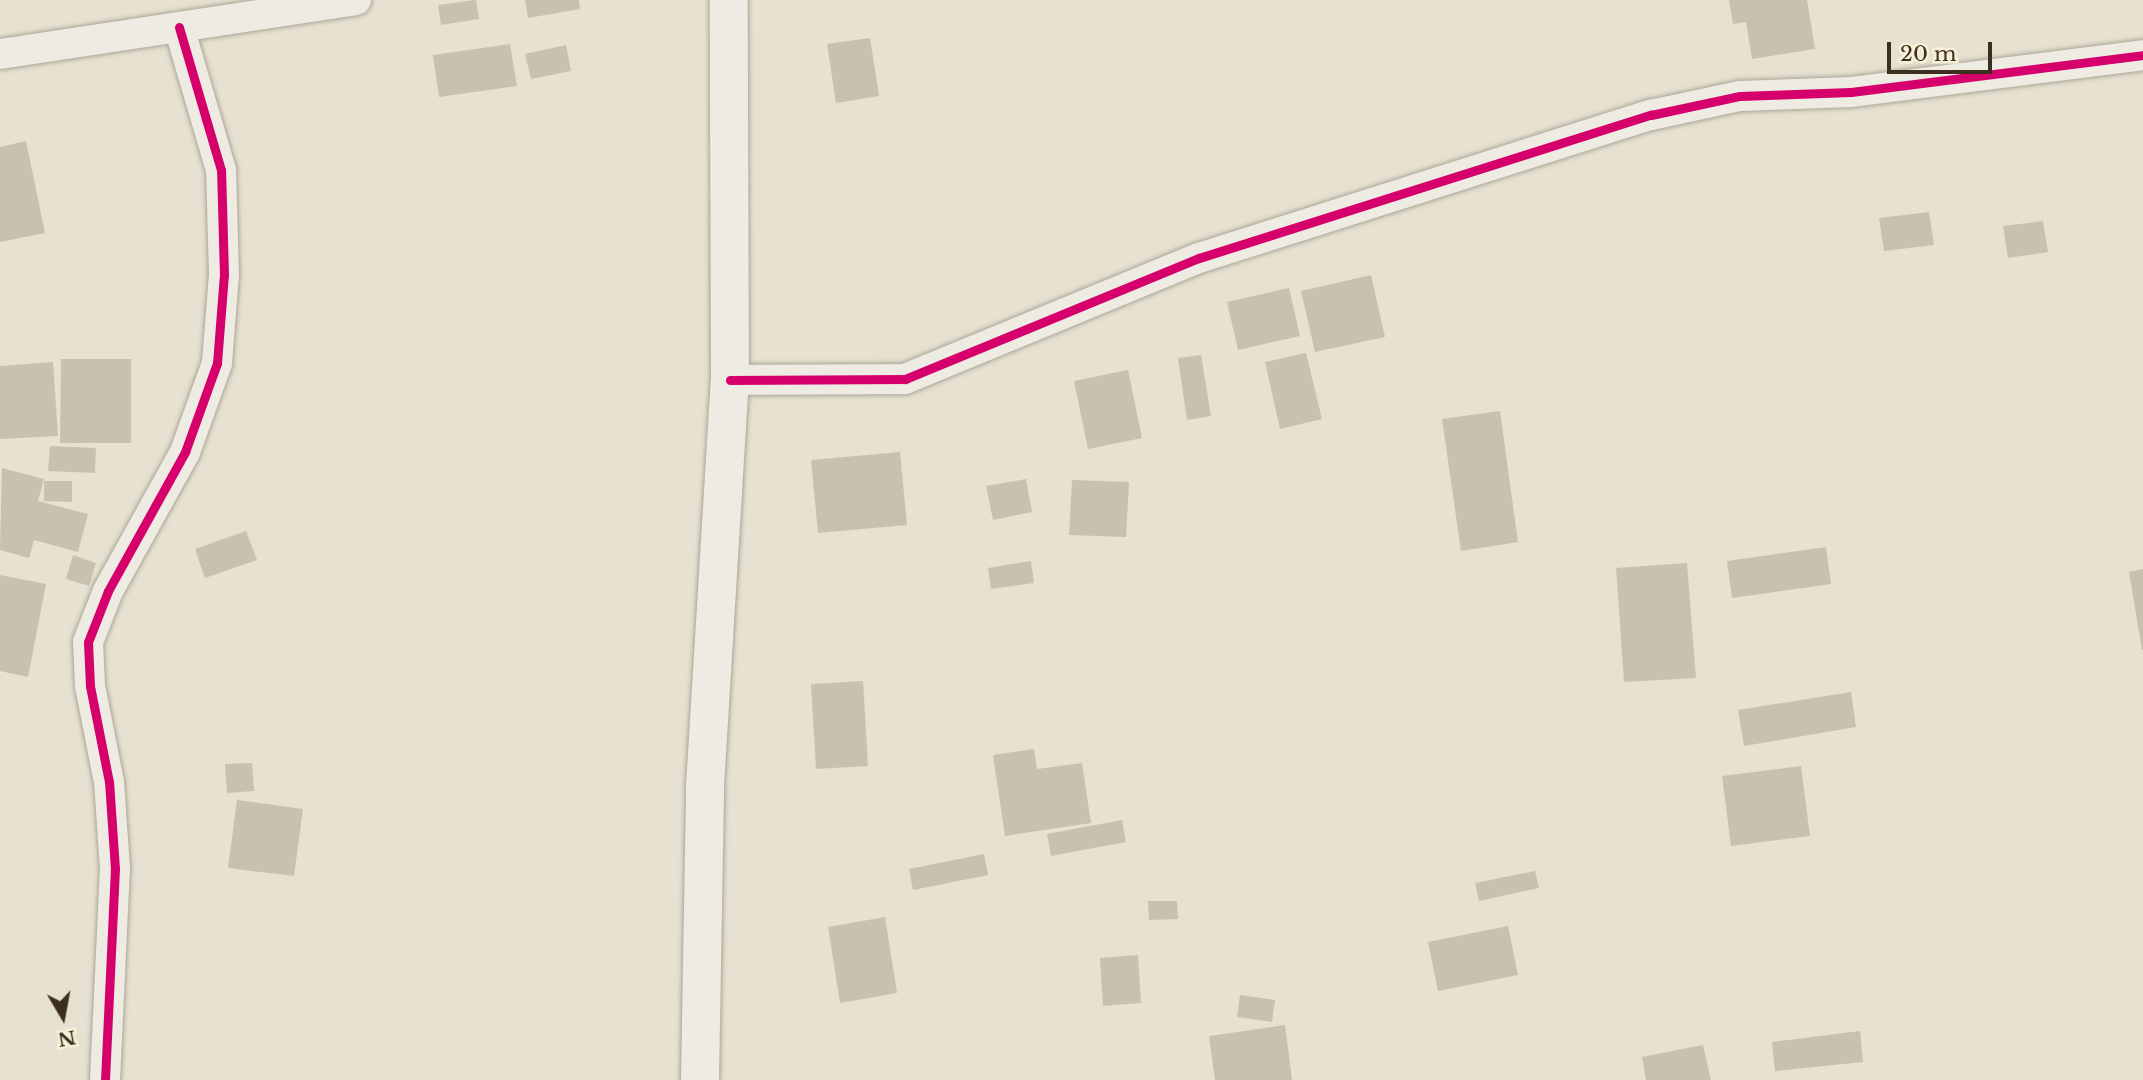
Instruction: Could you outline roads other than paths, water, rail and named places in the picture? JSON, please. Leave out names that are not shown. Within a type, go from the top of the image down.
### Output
[{"type":"main road","points":[[700,1080],[705,786],[730,380],[729,0]]},
{"type":"street","points":[[0,54],[356,0]]},
{"type":"street","points":[[105,1080],[115,869],[109,782],[90,686],[88,642],[108,591],[185,452],[217,363],[221,313],[221,170],[179,27]]},
{"type":"street","points":[[730,380],[905,379],[1199,258],[1651,115],[1740,96],[1851,92],[2143,55]]}]
